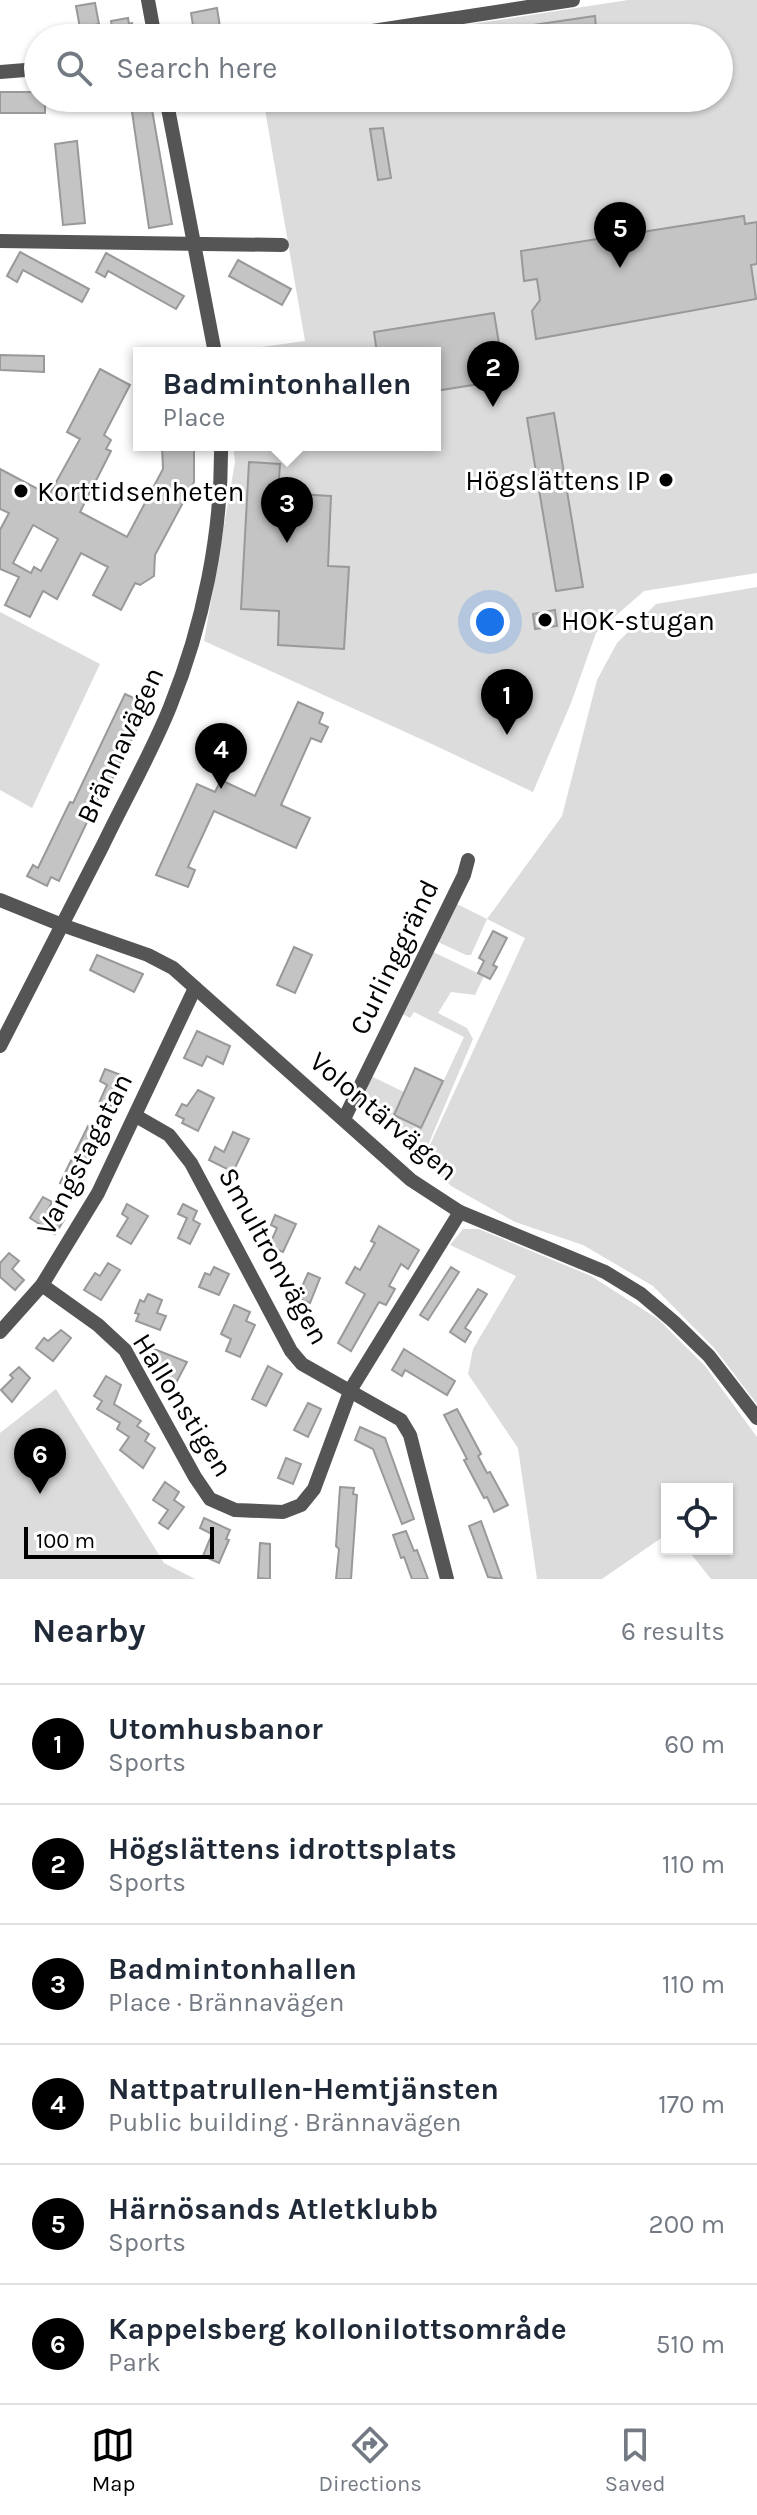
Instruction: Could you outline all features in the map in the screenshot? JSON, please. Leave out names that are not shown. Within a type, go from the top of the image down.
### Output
[{"type":"street","points":[[148,0],[152,24]]},
{"type":"street","points":[[418,24],[573,0]]},
{"type":"street","points":[[0,72],[24,70]]},
{"type":"street","points":[[169,112],[214,347]]},
{"type":"street","points":[[0,241],[282,245]]},
{"type":"street","name":"Brännavägen","points":[[0,1046],[153,745],[182,675],[198,623],[211,563],[218,513],[221,451]]},
{"type":"street","name":"Curlinggränd","points":[[344,1119],[464,875],[468,860]]},
{"type":"street","name":"Volontärvägen","points":[[0,900],[162,961],[411,1180],[460,1212],[605,1272],[641,1294],[709,1356],[757,1418]]},
{"type":"street","name":"Vangstagatan","points":[[0,1332],[42,1285],[98,1193],[195,988]]},
{"type":"street","name":"Smultronvägen","points":[[136,1116],[169,1135],[191,1163],[291,1351],[302,1364],[401,1420],[410,1435],[447,1579]]},
{"type":"street","points":[[351,1389],[460,1212]]},
{"type":"street","name":"Hallonstigen","points":[[42,1285],[98,1325],[125,1350],[210,1499],[235,1510],[283,1512],[295,1509],[314,1489],[351,1389]]},
{"type":"shaded area","points":[[628,0],[757,0],[757,573],[644,591],[596,633],[571,703],[533,792],[204,641],[235,462],[234,451],[441,451],[441,347],[261,347],[305,341],[265,112],[733,112],[733,24],[473,24]]},
{"type":"shaded area","points":[[757,587],[757,1404],[715,1349],[653,1286],[583,1245],[515,1222],[451,1186],[423,1160],[525,938],[487,919],[562,816],[597,680],[617,643],[656,604]]},
{"type":"shaded area","points":[[0,612],[100,664],[32,808],[0,790]]},
{"type":"shaded area","points":[[455,903],[487,919],[471,955],[436,941]]},
{"type":"shaded area","points":[[431,951],[484,976],[475,995],[451,992],[438,1013],[467,1028],[473,1039],[426,1150],[363,1100],[371,1076],[404,1092],[394,1115],[422,1127],[464,1037],[414,1012],[410,1018],[401,1013]]},
{"type":"shaded area","points":[[463,1229],[479,1229],[591,1276],[658,1319],[705,1366],[757,1437],[757,1579],[711,1579],[692,1555],[733,1555],[733,1483],[661,1483],[661,1538],[602,1579],[537,1579],[518,1448],[468,1374],[473,1349],[516,1276],[450,1245]]},
{"type":"shaded area","points":[[56,1389],[164,1563],[195,1579],[0,1579],[0,1433]]},
{"type":"building","points":[[95,3],[99,24],[79,24],[76,6]]},
{"type":"building","points":[[217,8],[220,24],[193,24],[191,13]]},
{"type":"building","points":[[595,16],[596,24],[540,24]]},
{"type":"building","points":[[128,18],[129,24],[112,24],[111,21]]},
{"type":"building","points":[[0,92],[24,92],[24,112],[45,112],[45,113],[0,113]]},
{"type":"building","points":[[132,112],[152,112],[172,224],[149,228]]},
{"type":"building","points":[[383,128],[391,178],[378,180],[370,129]]},
{"type":"building","points":[[77,141],[85,223],[63,225],[55,144]]},
{"type":"building","points":[[744,216],[745,224],[757,222],[757,264],[751,265],[756,299],[536,339],[532,311],[540,300],[537,279],[524,281],[521,251]]},
{"type":"building","points":[[20,252],[89,289],[82,302],[23,270],[17,282],[7,276]]},
{"type":"building","points":[[106,253],[184,296],[176,309],[108,271],[105,277],[96,272]]},
{"type":"building","points":[[238,260],[291,289],[282,305],[229,276]]},
{"type":"building","points":[[494,313],[505,380],[441,390],[441,347],[376,347],[374,332]]},
{"type":"building","points":[[0,355],[44,356],[44,372],[0,370]]},
{"type":"building","name":"Korttidsenheten","points":[[100,369],[130,385],[104,435],[111,440],[106,449],[111,451],[80,512],[127,537],[163,469],[162,451],[194,451],[194,482],[155,555],[154,576],[140,585],[135,583],[121,610],[93,595],[108,567],[81,553],[57,599],[43,591],[30,617],[5,605],[19,577],[0,569],[0,530],[9,513],[0,509],[0,469],[49,495],[80,439],[67,432]],"holes":[[[33,525],[58,539],[41,571],[34,567],[31,573],[13,563]]]},
{"type":"building","points":[[554,413],[583,587],[556,591],[527,418]]},
{"type":"building","points":[[249,462],[280,464],[278,493],[331,496],[328,566],[349,567],[344,649],[278,645],[279,611],[241,609]]},
{"type":"building","name":"HOK-stugan","points":[[555,610],[557,626],[535,629],[533,614]]},
{"type":"building","points":[[125,694],[138,700],[135,706],[145,711],[59,881],[51,877],[47,886],[27,876],[33,865],[38,868],[70,802],[73,803]]},
{"type":"building","points":[[298,702],[323,713],[319,723],[328,727],[321,742],[311,738],[281,805],[310,818],[296,848],[214,811],[188,867],[195,870],[188,887],[156,875],[197,784],[215,792],[221,780],[255,796]]},
{"type":"building","points":[[493,931],[507,938],[493,965],[497,967],[490,979],[478,973],[484,961],[479,958]]},
{"type":"building","points":[[294,947],[312,955],[295,993],[277,985]]},
{"type":"building","points":[[97,955],[143,974],[134,992],[90,970]]},
{"type":"building","points":[[197,1031],[230,1046],[223,1064],[207,1056],[202,1066],[184,1058]]},
{"type":"building","points":[[415,1068],[443,1081],[421,1128],[394,1115]]},
{"type":"building","points":[[105,1069],[121,1075],[117,1083],[127,1088],[119,1106],[112,1103],[110,1108],[99,1103],[107,1085],[100,1081]]},
{"type":"building","points":[[198,1090],[214,1098],[198,1131],[182,1123],[184,1119],[176,1115],[182,1104],[187,1106]]},
{"type":"building","points":[[88,1126],[105,1134],[99,1147],[95,1145],[81,1177],[84,1178],[79,1191],[60,1183]]},
{"type":"building","points":[[233,1132],[249,1139],[233,1172],[209,1160],[215,1147],[224,1152]]},
{"type":"building","points":[[43,1197],[52,1202],[48,1210],[64,1220],[55,1234],[30,1218]]},
{"type":"building","points":[[127,1204],[148,1216],[131,1244],[117,1236],[128,1218],[122,1214]]},
{"type":"building","points":[[183,1204],[197,1211],[193,1220],[200,1224],[190,1244],[178,1238],[187,1218],[178,1214]]},
{"type":"building","points":[[275,1215],[296,1224],[283,1252],[269,1246],[277,1228],[271,1225]]},
{"type":"building","points":[[379,1226],[419,1250],[408,1269],[401,1264],[389,1286],[395,1289],[386,1305],[379,1302],[351,1351],[338,1343],[365,1294],[346,1283],[355,1267],[360,1270],[375,1243],[371,1241]]},
{"type":"building","points":[[9,1253],[19,1261],[12,1269],[24,1280],[15,1290],[0,1277],[0,1263]]},
{"type":"building","points":[[108,1263],[120,1270],[101,1300],[84,1290],[95,1273],[100,1276]]},
{"type":"building","points":[[214,1267],[229,1274],[219,1295],[199,1287],[205,1273],[210,1275]]},
{"type":"building","points":[[451,1267],[459,1272],[428,1320],[420,1315]]},
{"type":"building","points":[[308,1273],[320,1278],[310,1303],[297,1298]]},
{"type":"building","points":[[478,1289],[487,1294],[465,1328],[471,1332],[465,1342],[450,1332]]},
{"type":"building","points":[[148,1294],[162,1300],[157,1313],[166,1316],[160,1330],[136,1321],[139,1314],[135,1313],[140,1300],[144,1302]]},
{"type":"building","points":[[234,1305],[250,1312],[246,1321],[255,1325],[240,1357],[226,1351],[231,1339],[221,1334]]},
{"type":"building","points":[[61,1330],[71,1338],[53,1361],[36,1348],[44,1338],[48,1341]]},
{"type":"building","points":[[149,1347],[187,1362],[176,1383],[164,1377],[166,1365],[144,1357]]},
{"type":"building","points":[[404,1349],[455,1381],[447,1395],[405,1370],[402,1376],[392,1370]]},
{"type":"building","points":[[268,1366],[282,1374],[266,1406],[252,1399]]},
{"type":"building","points":[[19,1367],[30,1378],[12,1402],[1,1390]]},
{"type":"building","points":[[106,1376],[121,1385],[114,1404],[141,1421],[137,1426],[149,1434],[145,1441],[155,1448],[143,1468],[120,1450],[129,1437],[117,1429],[120,1423],[97,1409],[102,1401],[94,1396]]},
{"type":"building","points":[[308,1403],[321,1409],[308,1437],[294,1430]]},
{"type":"building","points":[[457,1409],[481,1454],[478,1456],[487,1473],[490,1472],[508,1505],[494,1512],[464,1460],[467,1459],[444,1415]]},
{"type":"building","points":[[360,1427],[385,1438],[414,1519],[402,1524],[373,1449],[355,1440]]},
{"type":"building","points":[[286,1458],[301,1464],[293,1484],[278,1478]]},
{"type":"building","points":[[165,1482],[179,1492],[174,1500],[184,1507],[168,1529],[159,1523],[168,1510],[153,1500]]},
{"type":"building","points":[[340,1487],[354,1488],[353,1494],[357,1495],[351,1579],[336,1579]]},
{"type":"building","points":[[204,1518],[230,1530],[219,1563],[203,1556],[212,1534],[200,1528]]},
{"type":"building","points":[[481,1521],[502,1579],[488,1577],[469,1526]]},
{"type":"building","points":[[406,1531],[428,1579],[412,1579],[404,1557],[401,1558],[393,1535]]},
{"type":"building","points":[[260,1543],[270,1544],[270,1579],[258,1578]]},
{"type":"place","name":"Härnösands Atletklubb","points":[[620,268]]},
{"type":"place","name":"Högslättens idrottsplats","points":[[493,407]]},
{"type":"place","name":"Högslättens IP","points":[[666,480]]},
{"type":"place","name":"Korttidsenheten","points":[[21,491]]},
{"type":"place","name":"Badmintonhallen","points":[[287,543]]},
{"type":"place","name":"HOK-stugan","points":[[545,620]]},
{"type":"place","name":"Utomhusbanor","points":[[507,735]]},
{"type":"place","name":"Nattpatrullen-Hemtjänsten","points":[[221,789]]},
{"type":"place","name":"Kappelsberg kollonilottsområde","points":[[40,1494]]}]
